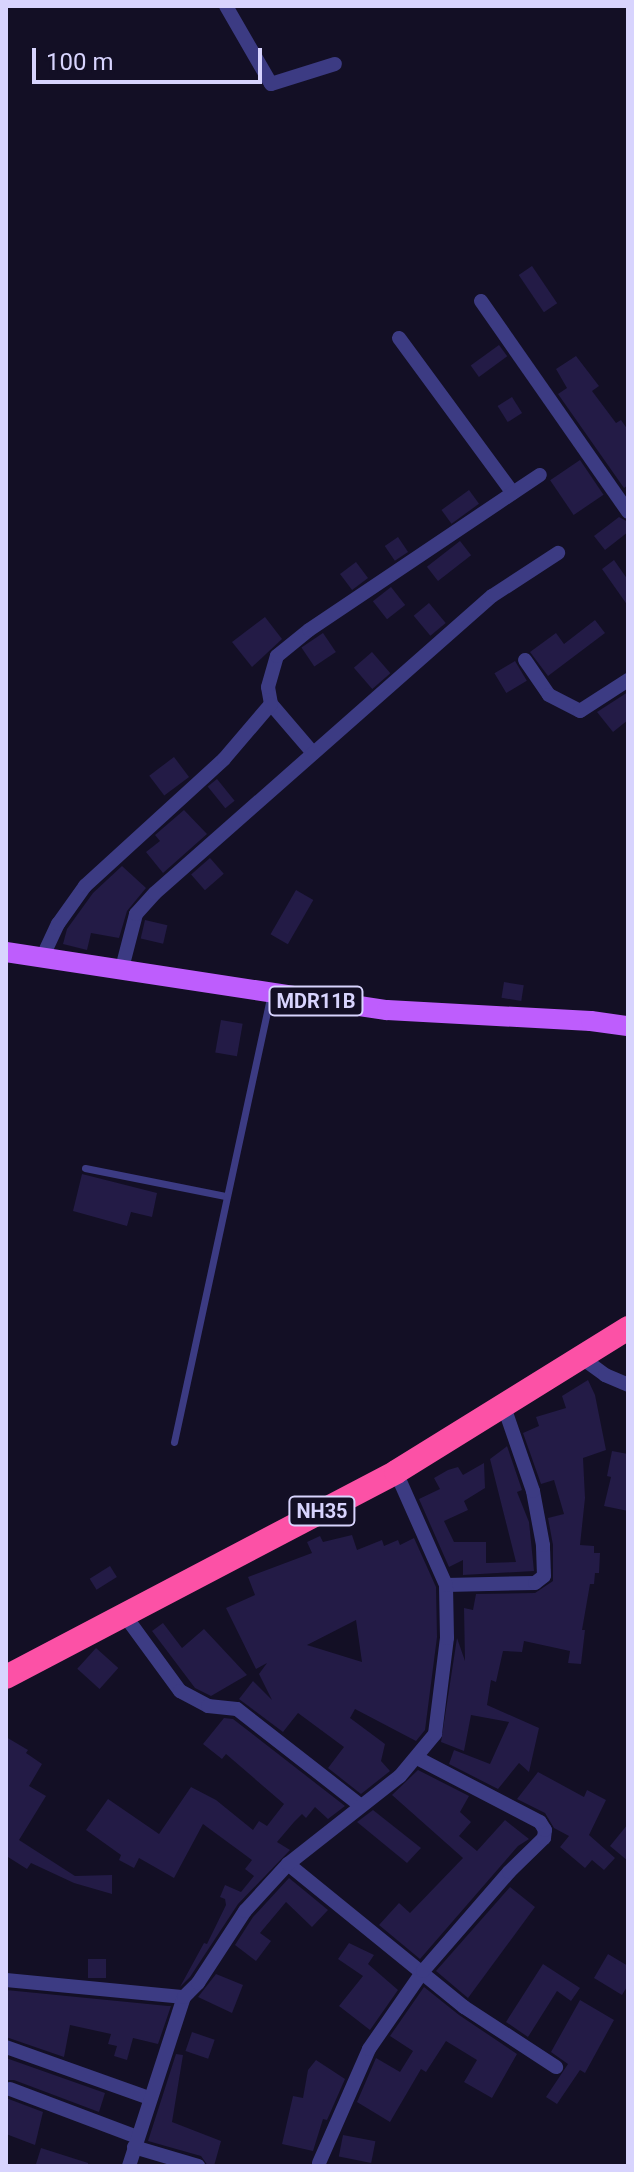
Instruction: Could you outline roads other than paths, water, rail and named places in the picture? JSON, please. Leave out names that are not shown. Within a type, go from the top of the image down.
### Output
[{"type":"highway","name":"NH35","points":[[6,1677],[396,1472],[628,1328]]},
{"type":"main road","name":"MDR11B","points":[[6,952],[271,995],[414,1013],[591,1021],[628,1026]]},
{"type":"street","points":[[226,6],[271,84],[335,64]]},
{"type":"street","points":[[481,301],[628,512]]},
{"type":"street","points":[[399,338],[513,493]]},
{"type":"street","points":[[313,753],[271,704],[268,687],[277,656],[309,630],[540,475]]},
{"type":"street","points":[[121,972],[136,914],[143,906],[492,596],[558,553]]},
{"type":"street","points":[[525,660],[549,695],[580,711],[628,680]]},
{"type":"street","points":[[42,958],[58,924],[85,886],[224,759],[271,704]]},
{"type":"street","points":[[582,1358],[605,1375],[628,1385]]},
{"type":"street","points":[[446,1585],[535,1583],[544,1576],[543,1545],[533,1491],[504,1407]]},
{"type":"street","points":[[129,2166],[184,1997],[198,1983],[245,1911],[288,1864],[417,1758],[435,1734],[447,1638],[446,1585],[396,1472]]},
{"type":"street","points":[[123,1613],[180,1691],[208,1706],[237,1709],[361,1806]]},
{"type":"street","points":[[319,2163],[369,2049],[423,1971],[509,1872],[540,1843],[545,1830],[540,1822],[417,1758]]},
{"type":"street","points":[[288,1864],[464,2007],[556,2067]]},
{"type":"street","points":[[6,1980],[184,1997]]},
{"type":"street","points":[[6,2047],[149,2098]]},
{"type":"street","points":[[10,2089],[198,2166]]},
{"type":"lane","points":[[174,1442],[271,995]]},
{"type":"lane","points":[[85,1168],[225,1196]]}]
